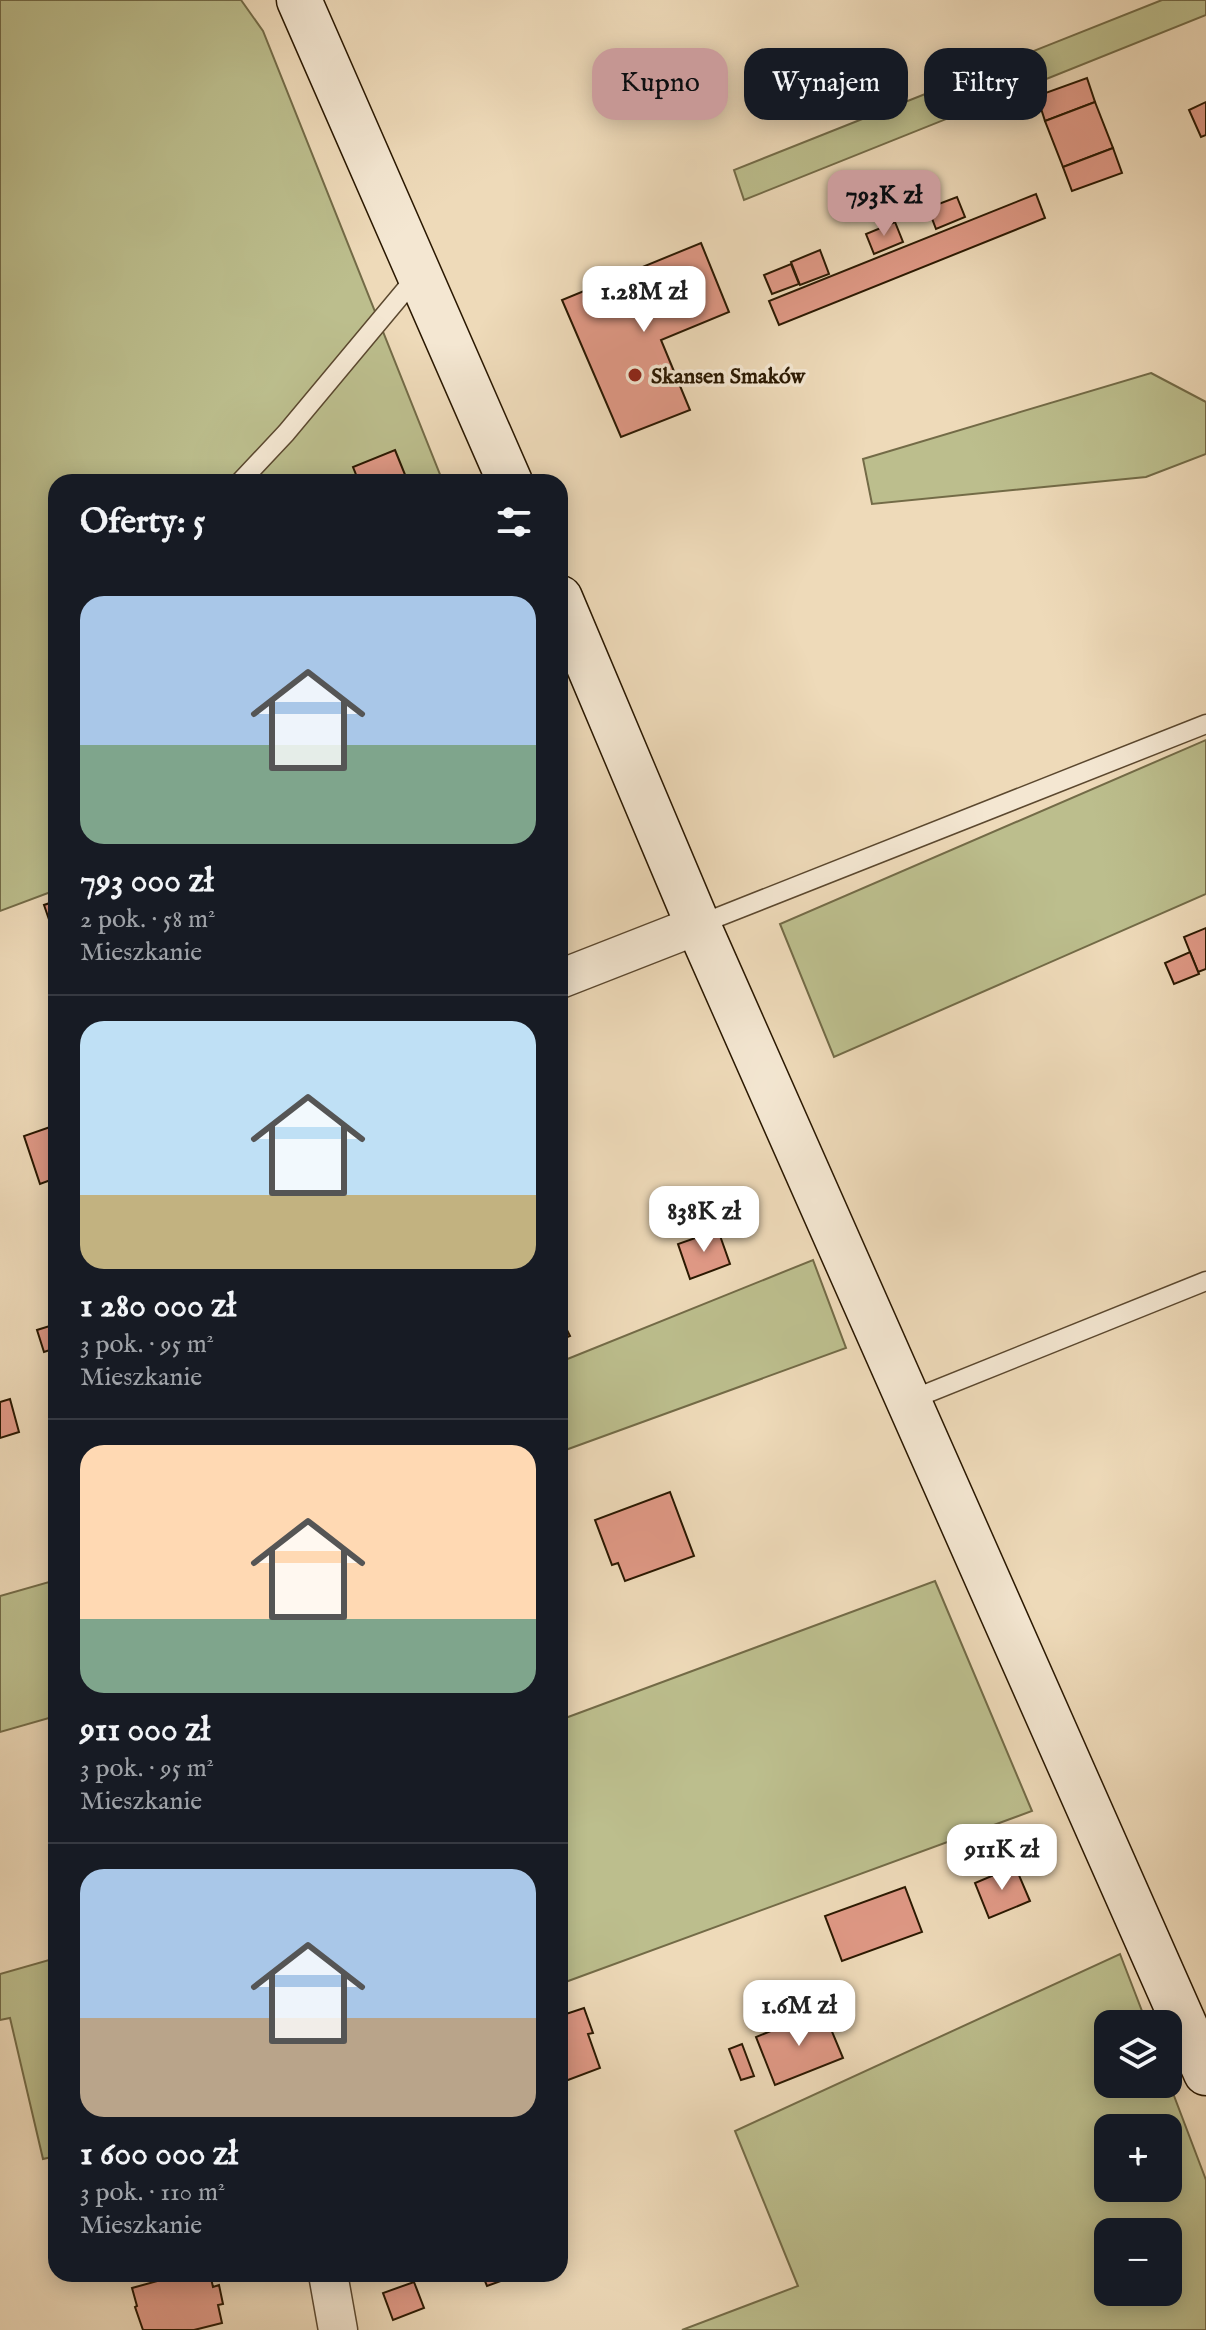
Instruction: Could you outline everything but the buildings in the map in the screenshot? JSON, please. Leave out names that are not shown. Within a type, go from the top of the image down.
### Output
[{"type":"main road","points":[[299,0],[506,474]]},
{"type":"main road","points":[[568,617],[698,925],[1206,2073]]},
{"type":"street","points":[[568,976],[698,925]]},
{"type":"street","points":[[329,2282],[338,2330]]},
{"type":"lane","points":[[248,474],[286,433],[419,274]]},
{"type":"lane","points":[[698,925],[1206,724]]},
{"type":"lane","points":[[908,1401],[1206,1281]]},
{"type":"green space","points":[[0,0],[241,0],[263,31],[440,474],[48,474],[48,893],[0,911]]},
{"type":"green space","points":[[1162,0],[1206,0],[1206,15],[1047,79],[1047,48],[1041,48]]},
{"type":"green space","points":[[924,95],[924,120],[944,120],[744,200],[734,170],[860,120],[908,120],[908,101]]},
{"type":"green space","points":[[1151,373],[1206,402],[1206,454],[1146,477],[872,504],[863,459]]},
{"type":"green space","points":[[1206,740],[1206,894],[834,1057],[780,924]]},
{"type":"green space","points":[[813,1260],[846,1348],[568,1449],[568,1359]]},
{"type":"green space","points":[[935,1581],[1032,1811],[568,1981],[568,1717]]},
{"type":"green space","points":[[48,1582],[48,1718],[0,1732],[0,1596]]},
{"type":"green space","points":[[1120,1954],[1142,2010],[1094,2010],[1094,2098],[1175,2098],[1181,2114],[1094,2114],[1094,2202],[1182,2202],[1182,2117],[1206,2180],[1206,2330],[682,2330],[798,2286],[735,2131]]},
{"type":"green space","points":[[48,1960],[48,2158],[43,2159],[10,2018],[0,2020],[0,1974]]},
{"type":"place","name":"Skansen Smaków","points":[[635,375]]}]
